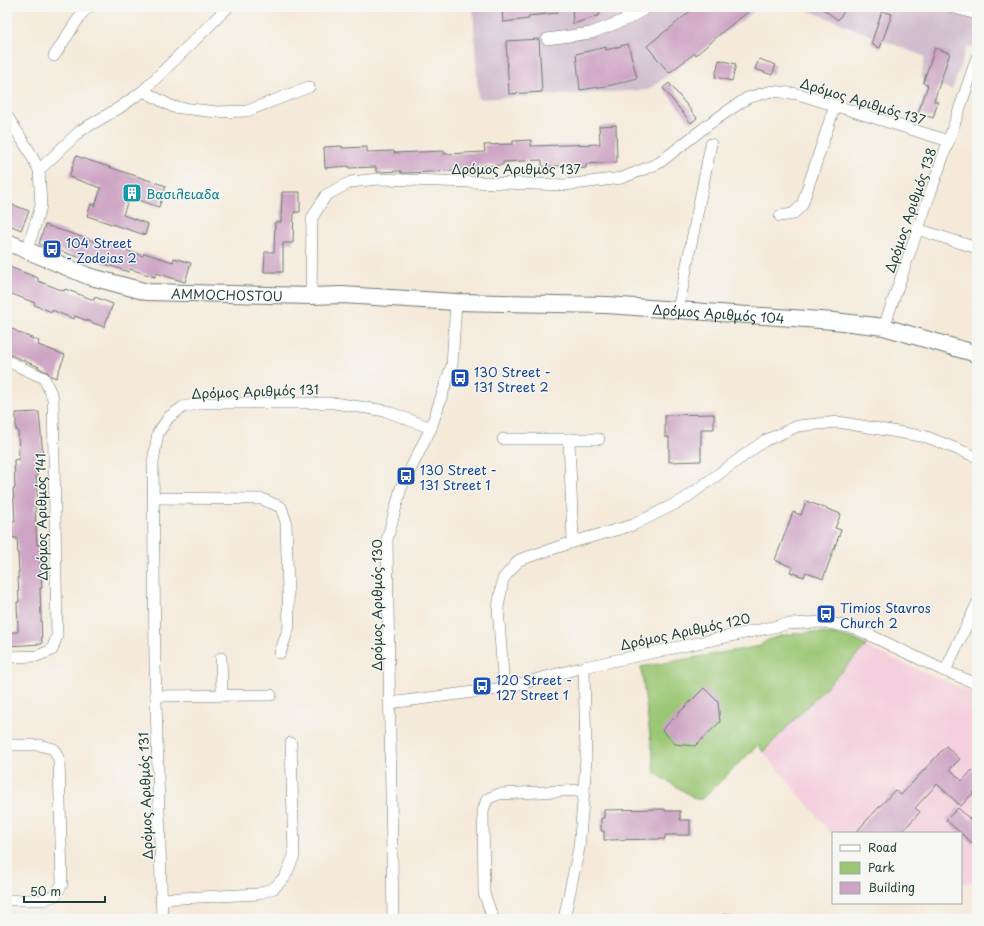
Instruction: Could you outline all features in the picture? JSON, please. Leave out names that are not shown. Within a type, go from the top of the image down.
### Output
[{"type":"street","points":[[54,56],[82,14],[89,7]]},
{"type":"street","points":[[39,170],[80,131],[119,108],[143,91],[215,11],[228,7]]},
{"type":"street","points":[[547,39],[591,32],[630,18],[648,7]]},
{"type":"street","points":[[951,7],[977,14]]},
{"type":"street","name":"Δρόμος Αριθμός 138","points":[[884,326],[977,57]]},
{"type":"street","points":[[143,91],[173,107],[217,112],[247,111],[309,87]]},
{"type":"street","name":"Δρόμος Αριθμός 137","points":[[312,296],[312,218],[326,195],[351,182],[378,179],[565,185],[622,178],[659,163],[709,124],[747,98],[772,92],[798,94],[949,141]]},
{"type":"street","points":[[780,216],[793,214],[802,205],[835,105]]},
{"type":"street","points":[[7,116],[28,149],[39,170],[41,206],[27,250]]},
{"type":"street","points":[[678,310],[711,144]]},
{"type":"street","points":[[917,229],[977,248]]},
{"type":"street","name":"AMMOCHOSTOU","points":[[7,242],[88,276],[147,292],[312,296],[342,295],[456,302]]},
{"type":"street","name":"Δρόμος Αριθμός 104","points":[[456,302],[607,305],[834,321],[884,326],[977,354]]},
{"type":"street","name":"Δρόμος Αριθμός 130","points":[[393,919],[387,540],[401,488],[431,428],[452,365],[456,302]]},
{"type":"street","name":"Δρόμος Αριθμός 141","points":[[7,361],[44,378],[53,398],[57,636],[52,650],[44,654],[37,656],[7,657]]},
{"type":"street","name":"Δρόμος Αριθμός 131","points":[[162,919],[156,696],[153,462],[158,433],[169,417],[184,407],[202,404],[334,402],[386,411],[431,428]]},
{"type":"street","points":[[504,688],[498,608],[504,579],[519,560],[573,542],[633,525],[683,500],[764,441],[798,426],[838,422],[927,437],[977,457]]},
{"type":"street","points":[[503,439],[599,439]]},
{"type":"street","points":[[569,439],[573,542]]},
{"type":"street","points":[[154,498],[262,499],[281,507],[286,522],[289,627],[280,653]]},
{"type":"street","points":[[945,672],[977,604]]},
{"type":"street","name":"Δρόμος Αριθμός 120","points":[[390,703],[504,688],[584,667],[787,624],[823,622],[856,628],[945,672],[977,683]]},
{"type":"street","points":[[221,658],[222,694]]},
{"type":"street","points":[[564,919],[579,848],[584,790],[586,757],[584,667]]},
{"type":"street","points":[[156,696],[271,694]]},
{"type":"street","points":[[161,899],[258,894],[274,888],[286,877],[294,856],[291,743]]},
{"type":"street","points":[[7,745],[39,745],[54,749],[59,760],[62,884],[56,895],[43,900],[7,900]]},
{"type":"street","points":[[493,919],[484,893],[483,811],[488,799],[499,794],[584,790]]},
{"type":"shaded area","points":[[473,7],[760,7],[648,90],[478,99]]},
{"type":"shaded area","points":[[800,7],[977,7],[977,50],[967,47],[952,90],[921,78],[925,57]]},
{"type":"shaded area","points":[[866,646],[970,692],[977,693],[977,881],[962,883],[962,832],[832,832],[832,834],[763,752]]},
{"type":"green space","points":[[812,632],[843,636],[854,639],[866,646],[763,752],[758,745],[702,799],[696,799],[655,773],[641,667],[760,646],[764,642],[777,637]]},
{"type":"building","points":[[502,7],[557,7],[557,13],[528,16],[529,19],[503,22]]},
{"type":"building","points":[[572,7],[597,7],[600,15],[573,24]]},
{"type":"building","points":[[695,7],[755,7],[726,29],[696,55],[695,53],[669,73],[647,46]]},
{"type":"building","points":[[820,7],[847,7],[838,20]]},
{"type":"building","points":[[882,11],[892,14],[880,48],[871,44]]},
{"type":"building","points":[[539,39],[542,92],[509,94],[506,41]]},
{"type":"building","points":[[628,44],[637,78],[612,85],[580,90],[576,54],[606,47],[606,50]]},
{"type":"building","points":[[935,48],[950,53],[934,101],[938,102],[933,118],[918,113],[928,85],[923,83]]},
{"type":"building","points":[[759,59],[776,65],[772,75],[755,69]]},
{"type":"building","points":[[719,60],[736,64],[732,81],[715,77]]},
{"type":"building","points":[[669,83],[697,118],[691,123],[663,88]]},
{"type":"building","points":[[616,125],[617,162],[586,164],[586,168],[570,169],[570,165],[542,167],[542,160],[503,162],[503,165],[474,166],[474,173],[456,174],[455,171],[406,173],[401,173],[401,171],[376,172],[376,167],[349,168],[349,166],[325,168],[324,147],[367,147],[367,152],[394,151],[394,153],[444,151],[444,154],[485,152],[484,145],[513,144],[513,141],[531,140],[531,146],[600,144],[599,126]]},
{"type":"building","name":"Βασιλειαδα","points":[[76,156],[166,186],[159,207],[129,197],[123,215],[148,224],[145,235],[87,216],[91,204],[95,206],[101,188],[69,177]]},
{"type":"building","points":[[282,192],[300,192],[300,212],[294,212],[293,243],[283,243],[283,272],[264,272],[265,252],[274,252],[275,222],[281,222]]},
{"type":"building","points":[[13,205],[29,211],[21,230],[7,224],[7,218]]},
{"type":"building","points":[[45,225],[143,256],[144,253],[173,262],[174,258],[191,263],[185,282],[156,273],[155,277],[130,269],[129,272],[39,244]]},
{"type":"building","points":[[7,266],[38,278],[38,281],[64,291],[65,289],[94,300],[95,297],[113,304],[104,327],[75,316],[74,319],[52,310],[52,312],[34,305],[35,303],[7,292]]},
{"type":"building","points":[[7,327],[39,341],[38,345],[65,355],[56,378],[39,367],[7,353]]},
{"type":"building","points":[[39,412],[43,455],[37,455],[38,475],[36,475],[38,505],[35,505],[37,545],[42,544],[42,561],[40,561],[42,588],[40,588],[42,644],[7,646],[7,632],[18,632],[17,602],[19,602],[19,572],[17,538],[13,538],[12,521],[15,521],[13,489],[15,489],[14,460],[19,459],[16,413]]},
{"type":"building","points":[[714,414],[714,429],[701,429],[701,461],[669,462],[669,437],[665,437],[665,415]]},
{"type":"building","points":[[806,501],[841,514],[835,528],[841,530],[823,579],[806,572],[804,577],[790,572],[792,567],[775,560],[793,512],[801,515]]},
{"type":"building","points":[[704,688],[718,702],[720,722],[695,746],[675,744],[662,730]]},
{"type":"building","points":[[946,746],[960,759],[950,769],[962,781],[972,770],[977,775],[977,789],[961,806],[937,784],[915,808],[920,812],[902,832],[856,832],[895,790],[901,795]]},
{"type":"building","points":[[958,808],[971,820],[977,813],[977,838],[972,843],[962,834],[962,832],[960,832],[946,820]]},
{"type":"building","points":[[665,809],[665,811],[680,811],[680,820],[690,820],[690,835],[665,835],[665,839],[604,840],[604,831],[601,831],[601,818],[604,818],[604,810]]},
{"type":"place","name":"Βασιλειαδα","points":[[132,193]]},
{"type":"place","name":"104 Street - Zodeias 2","points":[[52,249]]},
{"type":"place","name":"130 Street - 131 Street 2","points":[[460,378]]},
{"type":"place","name":"130 Street - 131 Street 1","points":[[406,476]]},
{"type":"place","name":"Timios Stavros Church 2","points":[[826,614]]},
{"type":"place","name":"120 Street - 127 Street 1","points":[[482,686]]}]
